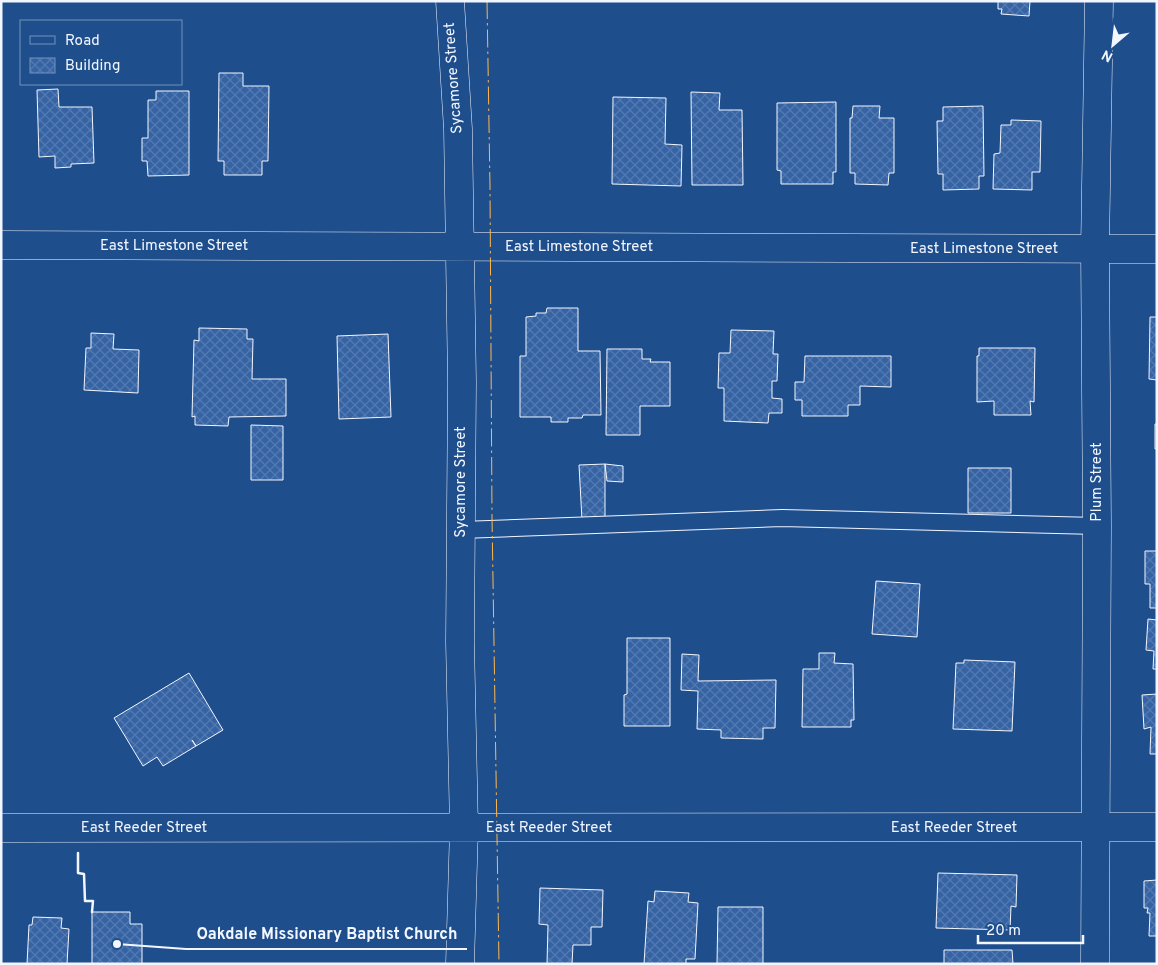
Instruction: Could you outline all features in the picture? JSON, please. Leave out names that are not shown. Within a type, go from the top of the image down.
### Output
[{"type":"street","name":"Sycamore Street","points":[[450,1],[458,130],[462,382],[460,642],[464,828],[460,964]]},
{"type":"street","name":"Plum Street","points":[[1094,964],[1097,526],[1095,249],[1099,1]]},
{"type":"street","name":"East Limestone Street","points":[[1,245],[1157,250]]},
{"type":"street","name":"East Reeder Street","points":[[1,828],[1157,827]]},
{"type":"lane","points":[[461,530],[782,518],[1097,526]]},
{"type":"building","points":[[998,1],[1030,1],[1029,16],[1001,14],[1002,9],[998,9]]},
{"type":"building","points":[[219,73],[243,73],[243,86],[269,86],[268,161],[262,161],[262,175],[224,175],[224,161],[218,161]]},
{"type":"building","points":[[58,89],[59,107],[92,107],[94,163],[71,164],[71,167],[55,168],[55,156],[39,157],[37,90]]},
{"type":"building","points":[[156,91],[189,91],[189,175],[148,176],[147,161],[142,161],[142,138],[148,138],[148,100],[156,100]]},
{"type":"building","points":[[691,92],[720,93],[719,110],[742,110],[743,185],[692,185]]},
{"type":"building","points":[[613,97],[666,98],[665,144],[682,145],[681,186],[612,184]]},
{"type":"building","points":[[836,102],[836,172],[833,172],[833,184],[781,184],[781,171],[777,170],[777,103]]},
{"type":"building","points":[[853,106],[880,106],[879,118],[894,118],[894,173],[889,173],[888,185],[855,184],[855,173],[850,173],[850,118],[852,118]]},
{"type":"building","points":[[983,106],[984,176],[979,176],[979,189],[943,190],[943,174],[938,174],[937,121],[943,121],[943,107]]},
{"type":"building","points":[[1011,120],[1041,121],[1040,172],[1032,172],[1032,190],[993,189],[994,154],[1000,153],[1001,125],[1011,125]]},
{"type":"building","points":[[547,308],[578,308],[578,351],[600,351],[601,415],[583,415],[582,418],[568,418],[568,422],[551,422],[551,417],[520,417],[520,356],[526,356],[526,317],[536,316],[536,313],[546,313]]},
{"type":"building","points":[[1150,317],[1157,317],[1157,380],[1149,379]]},
{"type":"building","points":[[199,328],[247,329],[247,339],[253,339],[252,379],[286,379],[286,416],[229,417],[228,426],[195,425],[195,416],[192,417],[194,340],[199,341]]},
{"type":"building","points":[[731,330],[774,331],[773,354],[778,354],[777,381],[772,381],[772,398],[782,399],[782,413],[769,413],[768,423],[724,421],[724,388],[718,388],[719,353],[730,353]]},
{"type":"building","points":[[91,333],[114,334],[113,349],[139,350],[138,393],[84,390],[86,348],[91,348]]},
{"type":"building","points":[[388,334],[391,417],[339,419],[337,336]]},
{"type":"building","points":[[979,348],[1035,348],[1034,402],[1030,401],[1031,415],[994,415],[994,401],[977,402],[977,356],[979,356]]},
{"type":"building","points":[[607,349],[642,349],[642,359],[651,359],[650,362],[670,362],[670,406],[640,406],[640,435],[606,435]]},
{"type":"building","points":[[805,356],[891,356],[891,387],[860,386],[860,405],[848,405],[848,416],[802,416],[802,400],[795,400],[795,382],[804,382]]},
{"type":"building","points":[[1155,424],[1157,424],[1157,449],[1155,449]]},
{"type":"building","points":[[251,425],[283,426],[283,480],[251,480]]},
{"type":"building","points":[[605,464],[605,519],[582,520],[579,465]]},
{"type":"building","points":[[605,464],[623,466],[623,482],[607,481]]},
{"type":"building","points":[[968,468],[1011,468],[1011,513],[968,513]]},
{"type":"building","points":[[1145,551],[1157,551],[1157,608],[1150,608],[1150,584],[1145,584]]},
{"type":"building","points":[[876,581],[920,584],[917,637],[872,634]]},
{"type":"building","points":[[1148,619],[1157,620],[1157,669],[1153,669],[1154,651],[1146,650]]},
{"type":"building","points":[[627,638],[670,638],[670,726],[624,726],[624,695],[627,694]]},
{"type":"building","points":[[819,653],[835,653],[834,663],[853,664],[854,720],[851,720],[851,727],[802,727],[803,669],[819,669]]},
{"type":"building","points":[[682,654],[699,655],[698,681],[776,680],[775,728],[763,728],[763,739],[721,738],[721,730],[697,729],[698,691],[681,690]]},
{"type":"building","points":[[964,660],[1015,662],[1012,731],[953,729],[956,663],[964,663]]},
{"type":"building","points":[[189,673],[223,730],[163,766],[157,757],[143,766],[114,718]]},
{"type":"building","points":[[1157,694],[1157,754],[1150,754],[1151,727],[1144,729],[1142,695]]},
{"type":"building","points":[[938,873],[1017,875],[1016,907],[1011,906],[1010,930],[936,928]]},
{"type":"building","points":[[1157,880],[1157,936],[1149,936],[1150,913],[1147,913],[1148,908],[1144,908],[1144,881]]},
{"type":"building","points":[[540,888],[603,890],[602,927],[591,927],[591,945],[573,945],[572,964],[547,964],[548,925],[539,924]]},
{"type":"building","points":[[655,891],[689,893],[688,902],[698,903],[695,959],[686,959],[686,964],[644,964],[648,901],[654,902]]},
{"type":"building","points":[[718,907],[763,907],[763,964],[717,964]]},
{"type":"building","points":[[92,912],[130,912],[130,924],[142,924],[142,964],[92,964]]},
{"type":"building","points":[[33,917],[62,918],[61,928],[69,929],[67,964],[27,964],[29,925],[32,925]]},
{"type":"building","points":[[944,950],[1012,950],[1013,964],[944,964]]},
{"type":"wall","points":[[78,853],[78,873],[84,874],[85,901],[93,901],[92,912]]},
{"type":"power","points":[[487,1],[499,964]]},
{"type":"place","name":"Oakdale Missionary Baptist Church","points":[[117,944]]}]
